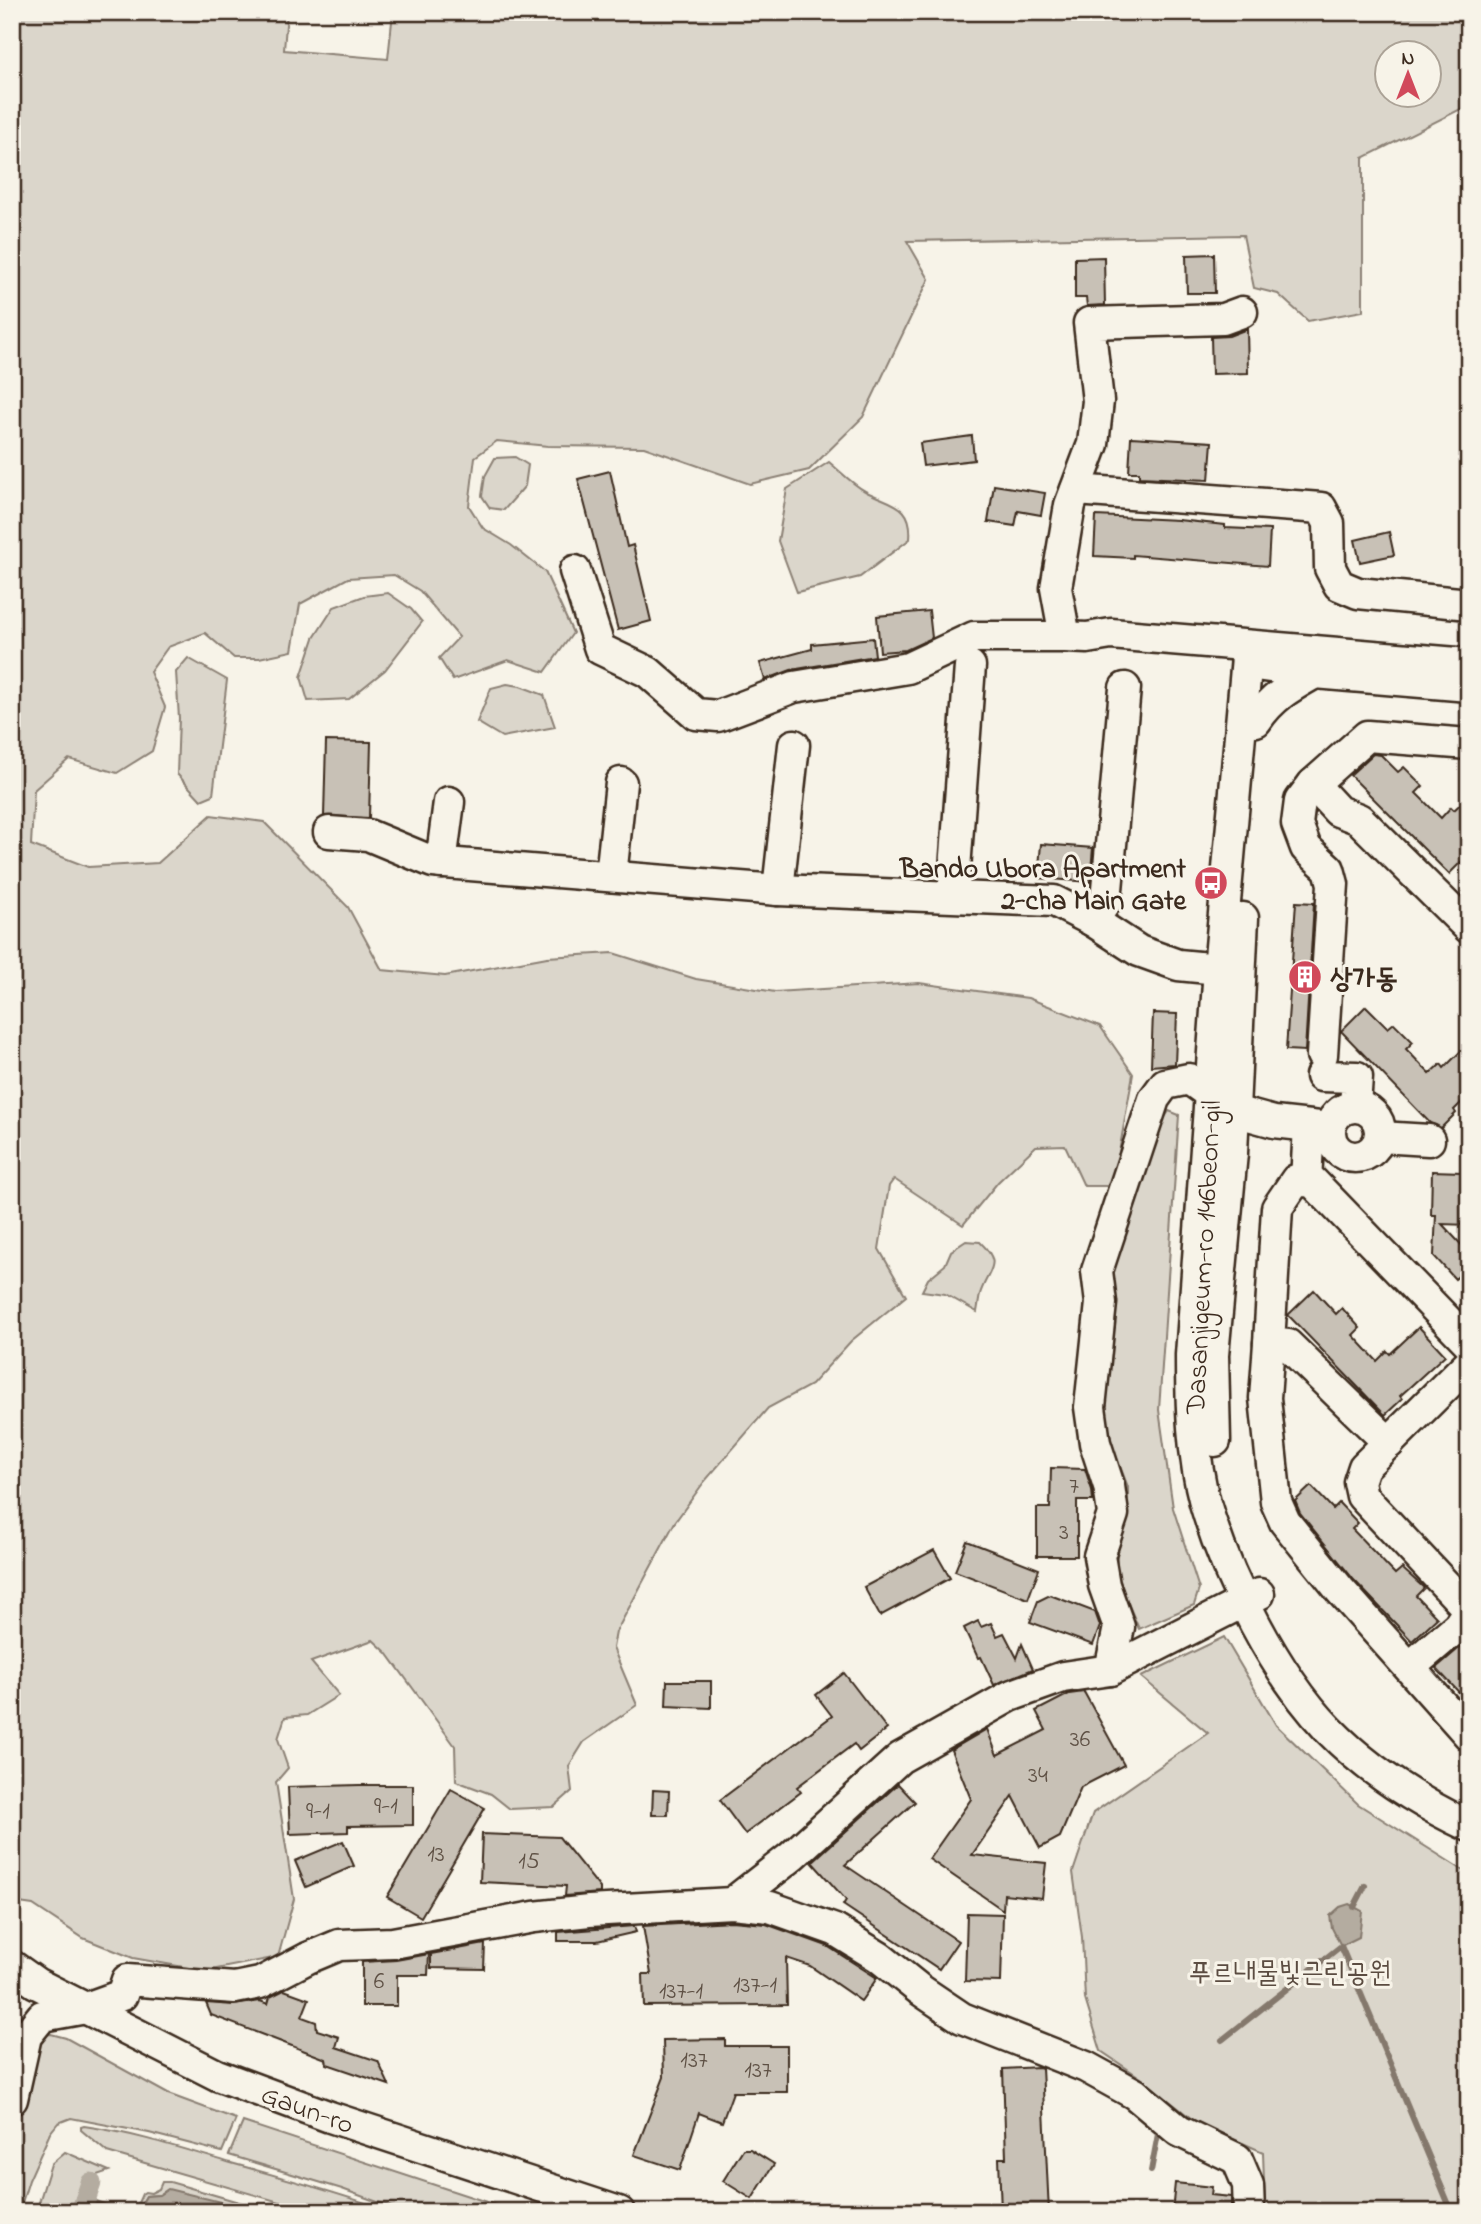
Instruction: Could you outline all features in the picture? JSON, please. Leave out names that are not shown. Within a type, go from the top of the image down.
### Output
[{"type":"street","points":[[1076,637],[1056,588],[1070,505],[1093,444],[1098,401],[1089,323],[1223,319],[1242,312]]},
{"type":"street","points":[[1076,489],[1321,508],[1329,523],[1330,568],[1339,584],[1358,593],[1469,604]]},
{"type":"street","points":[[575,571],[600,649],[648,672],[696,714],[718,716],[794,687],[908,668],[974,637],[1076,637],[1111,634],[1255,656],[1469,664]]},
{"type":"street","points":[[1255,656],[1315,673],[1469,686]]},
{"type":"street","name":"Dasanjigeum-ro 146beon-gil","points":[[1255,656],[1256,721],[1234,1111],[1213,1355],[1215,1444],[1224,1498],[1252,1597],[1305,1669],[1344,1717],[1387,1756],[1446,1793],[1469,1803]]},
{"type":"street","name":"Dasanjigeum-ro 146beon-gil","points":[[1255,656],[1219,969],[1191,1355],[1191,1402],[1205,1502],[1252,1597],[1288,1680],[1329,1730],[1374,1769],[1429,1807],[1469,1826]]},
{"type":"street","points":[[953,896],[970,666]]},
{"type":"street","points":[[1256,721],[1267,704],[1284,690],[1315,673]]},
{"type":"street","points":[[1093,921],[1106,901],[1125,688]]},
{"type":"street","points":[[1355,1106],[1357,1077],[1322,1065],[1333,884],[1329,869],[1306,848],[1297,824],[1300,800],[1313,784],[1367,737],[1469,744]]},
{"type":"street","points":[[778,890],[794,745]]},
{"type":"street","points":[[611,877],[621,783]]},
{"type":"street","points":[[1313,784],[1338,811],[1359,819],[1463,909]]},
{"type":"street","points":[[441,863],[449,802]]},
{"type":"street","points":[[329,832],[368,835],[441,863],[778,890],[1054,901],[1093,921],[1139,951],[1178,965],[1219,969]]},
{"type":"street","points":[[1110,1670],[1119,1627],[1104,1585],[1099,1556],[1113,1514],[1109,1486],[1095,1443],[1090,1407],[1101,1303],[1097,1271],[1154,1099],[1165,1084],[1189,1079],[1234,1111],[1274,1122],[1319,1127],[1343,1109],[1355,1106],[1367,1110],[1377,1118],[1381,1130],[1379,1142],[1371,1152],[1360,1157],[1348,1157],[1337,1151],[1319,1127]]},
{"type":"street","points":[[1306,1181],[1319,1127]]},
{"type":"street","points":[[1380,1137],[1429,1140]]},
{"type":"street","points":[[1469,1343],[1313,1182],[1296,1180],[1277,1208],[1265,1398],[1276,1502],[1285,1522],[1332,1580],[1469,1735]]},
{"type":"street","points":[[1269,1343],[1288,1345],[1388,1443]]},
{"type":"street","points":[[1410,1667],[1458,1626],[1469,1610],[1362,1496],[1359,1482],[1364,1468],[1469,1363]]},
{"type":"street","points":[[732,1903],[791,1857],[900,1758],[1010,1696],[1063,1677],[1110,1670],[1252,1597]]},
{"type":"street","points":[[12,2099],[26,2036],[42,2016],[86,2008],[122,1996],[127,1980],[235,1988],[260,1983],[339,1945],[393,1943],[534,1917],[589,1911],[732,1903],[770,1907],[835,1930],[879,1957],[962,2018],[1086,2067],[1135,2094],[1179,2131],[1237,2159],[1248,2185],[1249,2212]]},
{"type":"street","name":"Gaun-ro","points":[[12,1966],[36,1983],[217,2075],[330,2117],[619,2212]]},
{"type":"green space","points":[[12,12],[287,12],[284,50],[388,59],[393,12],[1469,12],[1469,105],[1363,158],[1363,311],[1308,321],[1278,294],[1254,288],[1243,235],[907,241],[929,279],[863,417],[809,470],[750,484],[644,447],[548,446],[497,441],[475,457],[469,506],[483,528],[511,545],[545,572],[573,633],[545,672],[508,660],[453,680],[439,658],[459,637],[420,591],[394,575],[348,578],[300,604],[292,651],[259,658],[234,658],[205,633],[168,647],[150,672],[165,707],[152,751],[117,773],[69,759],[34,790],[31,845],[88,867],[158,863],[211,815],[264,822],[348,907],[382,970],[445,976],[547,957],[613,953],[696,979],[775,992],[919,983],[1028,998],[1100,1026],[1133,1074],[1113,1186],[1084,1186],[1065,1145],[1036,1146],[998,1182],[963,1225],[894,1179],[889,1186],[879,1249],[906,1296],[851,1341],[811,1385],[768,1408],[704,1482],[675,1522],[616,1632],[613,1648],[637,1705],[584,1742],[569,1766],[572,1791],[554,1807],[510,1809],[491,1794],[456,1781],[455,1746],[387,1653],[373,1640],[311,1662],[339,1695],[307,1715],[285,1717],[278,1739],[288,1768],[276,1782],[294,1899],[278,1957],[206,1971],[133,1958],[83,1938],[33,1905],[12,1902]]},
{"type":"green space","points":[[515,457],[528,465],[525,486],[504,510],[490,508],[482,496],[485,476],[495,458]]},
{"type":"green space","points":[[829,462],[860,488],[904,512],[910,527],[910,539],[860,577],[797,592],[778,541],[787,489]]},
{"type":"green space","points":[[388,593],[411,609],[422,622],[385,670],[349,699],[308,701],[301,677],[314,638],[334,607],[364,596]]},
{"type":"green space","points":[[188,658],[227,680],[213,795],[201,800],[177,774],[179,718],[176,672]]},
{"type":"green space","points":[[507,684],[544,695],[555,727],[502,737],[477,722],[491,688]]},
{"type":"green space","points":[[1169,1111],[1179,1115],[1159,1410],[1173,1508],[1199,1589],[1194,1605],[1139,1629],[1117,1578],[1117,1555],[1128,1515],[1128,1487],[1099,1403],[1103,1273],[1155,1133]]},
{"type":"green space","points":[[966,1241],[980,1242],[993,1262],[980,1294],[977,1312],[945,1294],[922,1291],[928,1279],[945,1265],[951,1251]]},
{"type":"green space","name":"푸르내물빛근린공원","points":[[1224,1637],[1276,1725],[1358,1804],[1469,1874],[1469,2212],[1265,2212],[1263,2152],[1197,2123],[1141,2078],[1101,2051],[1085,1999],[1082,1937],[1073,1872],[1093,1813],[1208,1733],[1141,1677]]},
{"type":"green space","points":[[51,2034],[66,2038],[168,2094],[236,2119],[222,2152],[149,2133],[71,2118],[58,2123],[50,2133],[29,2180],[20,2209],[12,2211],[12,2130],[25,2069],[37,2036]]},
{"type":"green space","points":[[243,2122],[517,2212],[405,2212],[342,2189],[229,2155]]},
{"type":"green space","points":[[84,2126],[177,2147],[392,2212],[314,2212],[107,2152],[81,2130]]},
{"type":"green space","points":[[65,2152],[109,2171],[88,2178],[75,2212],[36,2212],[51,2164]]},
{"type":"green space","points":[[162,2182],[273,2212],[246,2212],[244,2208],[159,2195],[146,2196],[137,2212],[134,2212],[142,2194],[159,2189]]},
{"type":"shaded area","points":[[1349,1904],[1362,1911],[1359,1937],[1341,1946],[1332,1928],[1330,1916],[1340,1907]]},
{"type":"shaded area","points":[[168,2189],[245,2208],[246,2212],[137,2212],[146,2196],[159,2195]]},
{"type":"building","points":[[1214,254],[1215,293],[1187,293],[1186,255]]},
{"type":"building","points":[[1104,257],[1105,305],[1087,306],[1086,298],[1075,298],[1075,258]]},
{"type":"building","points":[[1247,329],[1248,373],[1212,374],[1211,337],[1229,336]]},
{"type":"building","points":[[972,436],[974,460],[923,466],[920,443]]},
{"type":"building","points":[[1131,437],[1212,442],[1209,480],[1139,477],[1139,472],[1129,472]]},
{"type":"building","points":[[610,471],[627,547],[633,545],[651,621],[618,630],[578,479]]},
{"type":"building","points":[[994,485],[1045,493],[1041,515],[1018,511],[1015,526],[988,522]]},
{"type":"building","points":[[1096,516],[1178,520],[1225,525],[1225,528],[1270,530],[1268,566],[1133,555],[1133,558],[1094,556]]},
{"type":"building","points":[[1389,532],[1394,555],[1360,562],[1355,540]]},
{"type":"building","points":[[929,611],[932,638],[906,650],[880,652],[877,616]]},
{"type":"building","points":[[873,638],[875,656],[791,670],[765,680],[760,663],[812,649],[812,644]]},
{"type":"building","points":[[326,741],[371,742],[369,818],[324,816]]},
{"type":"building","points":[[1373,754],[1381,755],[1398,772],[1404,767],[1423,786],[1416,793],[1441,818],[1451,807],[1454,810],[1469,796],[1469,854],[1449,874],[1350,775]]},
{"type":"building","points":[[1041,844],[1093,848],[1090,882],[1038,878]]},
{"type":"building","name":"상가동","points":[[1296,902],[1314,903],[1305,1051],[1286,1050]]},
{"type":"building","points":[[1366,1006],[1388,1028],[1394,1023],[1413,1042],[1406,1049],[1430,1074],[1441,1064],[1444,1068],[1469,1043],[1469,1095],[1441,1128],[1430,1123],[1341,1031]]},
{"type":"building","points":[[1153,1013],[1177,1014],[1175,1064],[1151,1066]]},
{"type":"building","points":[[1432,1171],[1462,1172],[1461,1190],[1469,1190],[1469,1225],[1442,1224],[1469,1253],[1469,1267],[1455,1279],[1434,1256],[1436,1215],[1431,1215]]},
{"type":"building","points":[[1314,1290],[1336,1314],[1342,1308],[1360,1328],[1353,1335],[1377,1361],[1387,1351],[1390,1354],[1419,1327],[1445,1355],[1400,1396],[1402,1399],[1385,1415],[1288,1315]]},
{"type":"building","points":[[1051,1468],[1085,1469],[1092,1490],[1093,1501],[1077,1501],[1077,1556],[1037,1556],[1037,1508],[1050,1508]]},
{"type":"building","points":[[1311,1486],[1333,1509],[1339,1503],[1358,1523],[1352,1529],[1395,1574],[1402,1568],[1424,1588],[1416,1596],[1437,1618],[1412,1641],[1353,1579],[1300,1513],[1295,1501]]},
{"type":"building","points":[[967,1541],[1039,1569],[1028,1599],[955,1571]]},
{"type":"building","points":[[934,1550],[950,1578],[880,1616],[864,1587]]},
{"type":"building","points":[[1050,1595],[1095,1612],[1100,1626],[1093,1645],[1030,1622],[1038,1601]]},
{"type":"building","points":[[978,1621],[981,1627],[991,1623],[997,1636],[1004,1633],[1017,1658],[1022,1644],[1033,1669],[994,1685],[964,1628]]},
{"type":"building","points":[[1464,1644],[1469,1650],[1469,1703],[1436,1668]]},
{"type":"building","points":[[844,1673],[887,1729],[859,1751],[854,1744],[797,1787],[801,1792],[745,1834],[720,1800],[832,1716],[816,1695]]},
{"type":"building","points":[[667,1681],[711,1681],[711,1708],[666,1706]]},
{"type":"building","points":[[1084,1692],[1124,1765],[1081,1787],[1060,1837],[1040,1848],[1013,1796],[972,1855],[1046,1863],[1042,1898],[1004,1894],[1003,1910],[929,1859],[971,1799],[951,1750],[987,1729],[997,1755],[1046,1730],[1036,1711],[1069,1694]]},
{"type":"building","points":[[898,1784],[915,1802],[845,1865],[958,1941],[939,1969],[843,1905],[846,1900],[812,1862]]},
{"type":"building","points":[[413,1785],[413,1825],[348,1826],[348,1832],[290,1834],[288,1787]]},
{"type":"building","points":[[451,1789],[485,1808],[421,1917],[387,1897]]},
{"type":"building","points":[[653,1790],[669,1791],[668,1815],[652,1815]]},
{"type":"building","points":[[482,1834],[559,1837],[600,1888],[600,1893],[565,1896],[566,1886],[480,1882]]},
{"type":"building","points":[[343,1841],[354,1866],[306,1887],[295,1861]]},
{"type":"building","points":[[967,1913],[1003,1914],[1001,1982],[965,1981]]},
{"type":"building","points":[[732,1921],[766,1924],[827,1946],[877,1978],[861,2001],[810,1966],[786,1958],[787,2005],[644,2006],[643,1974],[651,1974],[643,1926]]},
{"type":"building","points":[[634,1926],[636,1932],[597,1941],[558,1941],[558,1932]]},
{"type":"building","points":[[485,1944],[484,1969],[431,1968],[431,1954]]},
{"type":"building","points":[[429,1954],[428,1975],[397,1975],[397,2006],[362,2006],[362,1962]]},
{"type":"building","points":[[284,1990],[309,1999],[302,2017],[316,2022],[317,2030],[339,2037],[336,2047],[378,2061],[389,2085],[327,2064],[326,2059],[211,2015],[206,2003],[234,2005],[260,2001],[268,2004],[270,1997]]},
{"type":"building","points":[[725,2039],[725,2046],[787,2046],[787,2092],[733,2092],[722,2122],[699,2113],[680,2170],[634,2155],[664,2077],[663,2040]]},
{"type":"building","points":[[1042,2068],[1049,2212],[1001,2212],[999,2158],[1006,2158],[1003,2069]]},
{"type":"building","points":[[743,2149],[750,2149],[774,2164],[752,2199],[723,2181]]},
{"type":"building","points":[[1175,2183],[1212,2187],[1211,2195],[1231,2197],[1231,2212],[1172,2212]]},
{"type":"waterway","points":[[1354,1907],[1365,1886]]},
{"type":"waterway","points":[[1222,2040],[1341,1946],[1452,2212]]},
{"type":"waterway","points":[[1151,2171],[1158,2134]]},
{"type":"waterway","points":[[81,2212],[91,2183]]},
{"type":"waterway","points":[[81,2198],[121,2212]]},
{"type":"place","name":"Bando Ubora Apartment 2-cha Main Gate","points":[[1211,883]]},
{"type":"place","name":"상가동","points":[[1305,977]]}]
